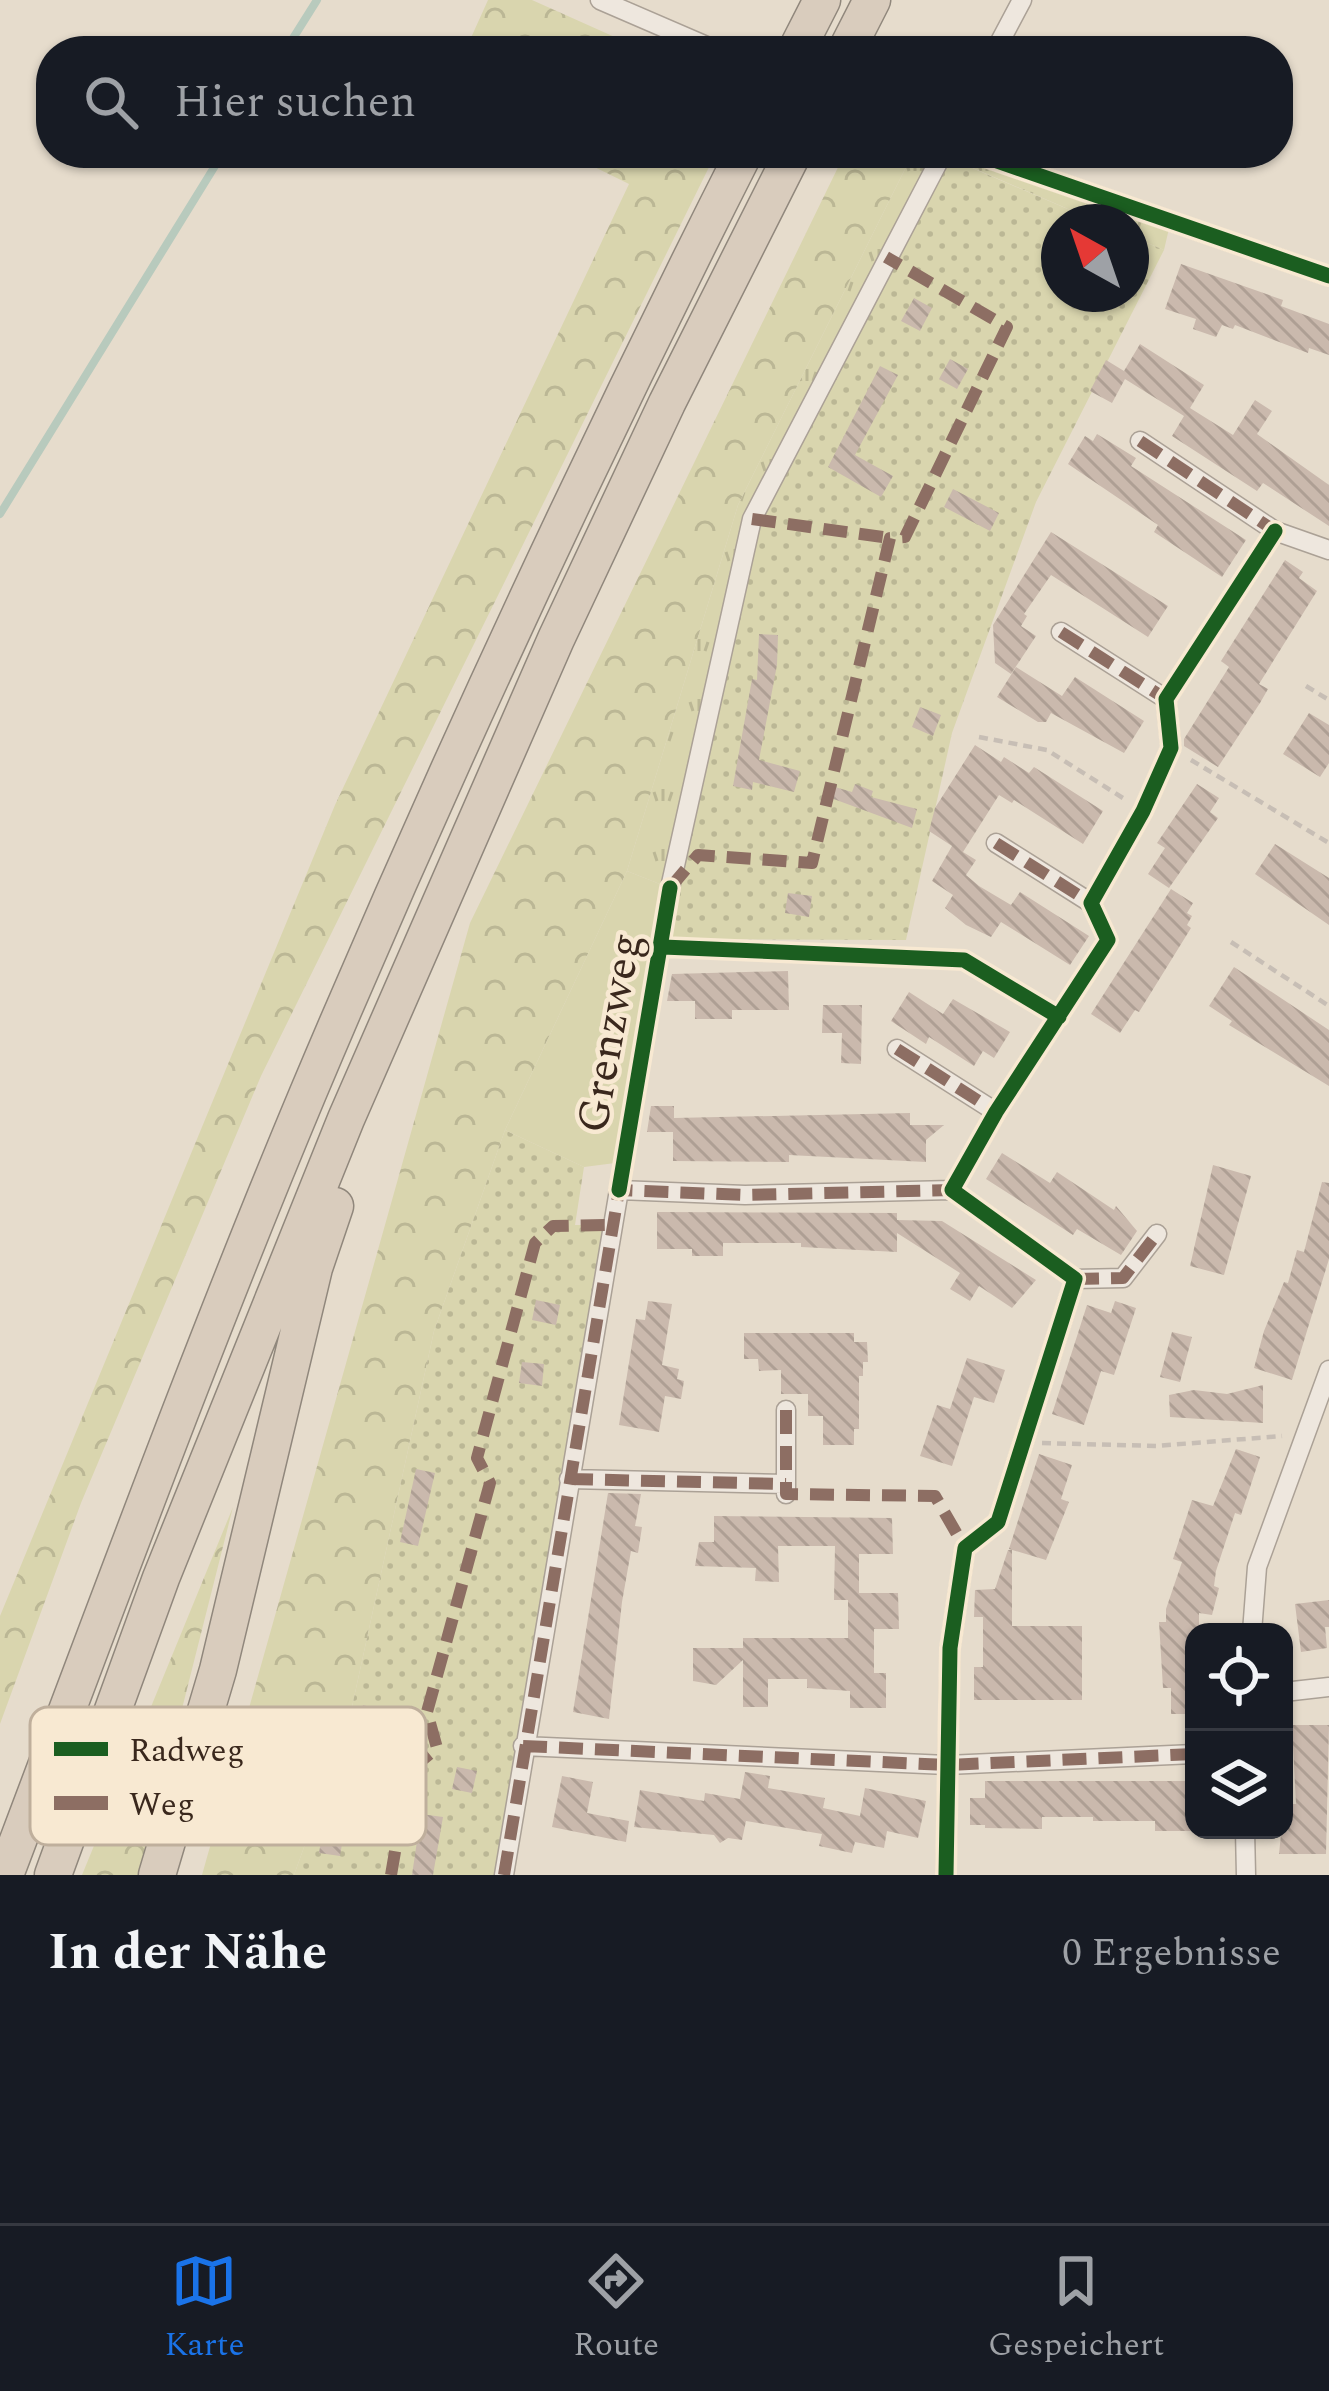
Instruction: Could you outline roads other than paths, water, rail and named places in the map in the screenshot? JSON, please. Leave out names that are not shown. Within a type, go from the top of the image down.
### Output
[{"type":"highway","points":[[804,36],[822,0]]},
{"type":"highway","points":[[854,36],[872,0]]},
{"type":"highway","points":[[67,1707],[307,1096],[499,661],[737,168]]},
{"type":"highway","points":[[114,1707],[161,1578],[346,1119],[566,618],[785,168]]},
{"type":"highway","points":[[207,1707],[314,1268],[396,1007]]},
{"type":"highway","points":[[4,1875],[30,1805]]},
{"type":"highway","points":[[53,1875],[64,1845]]},
{"type":"highway","points":[[158,1875],[167,1845]]},
{"type":"street","points":[[600,0],[679,36]]},
{"type":"street","points":[[1003,36],[1022,0]]},
{"type":"street","name":"Grenzweg","points":[[670,888],[752,519],[935,168]]},
{"type":"street","points":[[1017,168],[1329,276]]},
{"type":"street","points":[[1140,441],[1275,531],[1329,550]]},
{"type":"street","points":[[1091,902],[1143,811],[1171,748],[1166,699],[1275,531]]},
{"type":"street","points":[[1061,632],[1166,699]]},
{"type":"street","points":[[995,843],[1091,902],[1108,940],[996,1112],[952,1190],[1076,1279],[1123,1278],[1157,1234]]},
{"type":"street","points":[[897,1049],[996,1112]]},
{"type":"street","name":"Grenzweg","points":[[504,1875],[619,1190],[745,1195],[952,1190]]},
{"type":"street","points":[[946,1875],[950,1648],[965,1548],[998,1522],[1076,1279]]},
{"type":"street","points":[[1253,1623],[1257,1567],[1329,1370]]},
{"type":"street","points":[[568,1479],[786,1489],[786,1410]]},
{"type":"street","points":[[1293,1691],[1329,1687]]},
{"type":"street","points":[[524,1745],[947,1765],[1185,1754]]},
{"type":"street","points":[[1245,1839],[1246,1875]]},
{"type":"waterway","points":[[294,36],[317,0]]},
{"type":"waterway","points":[[0,514],[214,168]]}]
